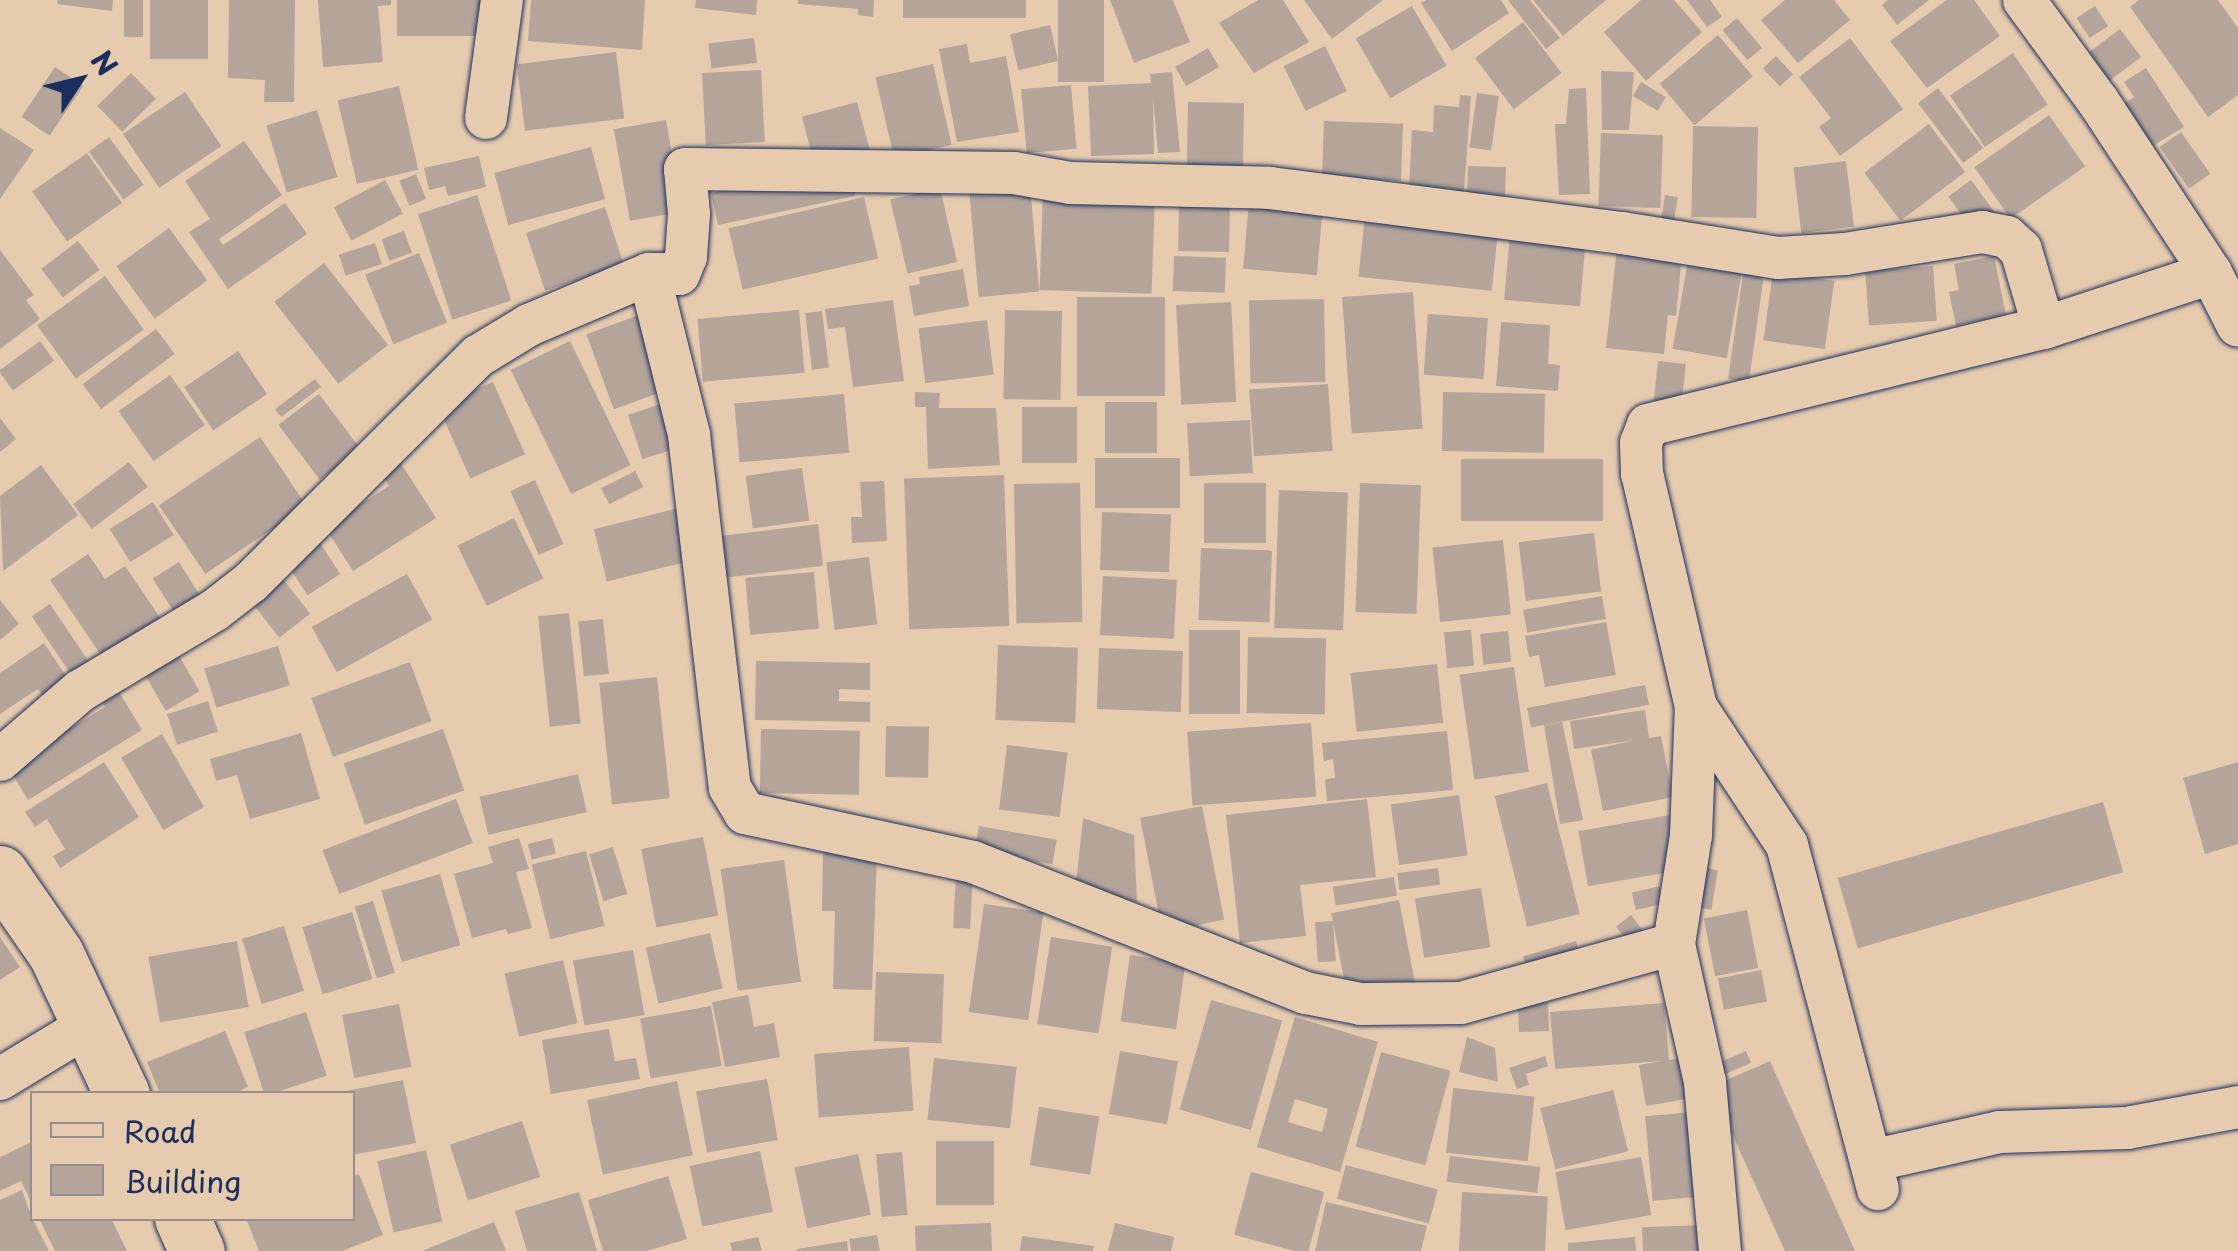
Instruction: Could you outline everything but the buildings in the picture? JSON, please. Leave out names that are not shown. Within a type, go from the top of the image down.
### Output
[{"type":"main road","points":[[0,872],[56,954],[121,1091]]},
{"type":"main road","points":[[183,1221],[198,1251]]},
{"type":"street","points":[[486,118],[502,0]]},
{"type":"street","points":[[2024,0],[2098,100],[2211,273],[2238,326]]},
{"type":"street","points":[[0,760],[80,691],[216,610],[252,582],[478,356],[529,324],[649,274],[679,274],[686,257],[684,169],[1014,174],[1071,182],[1270,188],[1622,233],[1778,258],[1845,254],[1982,232],[2007,237],[2021,250],[2044,328]]},
{"type":"street","points":[[1720,1251],[1705,1082],[1674,944],[1690,834],[1696,707],[1642,474],[1641,443],[1648,425],[2044,328],[2211,273]]},
{"type":"street","points":[[649,274],[689,435],[730,788],[745,813],[973,862],[1306,993],[1361,1004],[1461,1003],[1674,944]]},
{"type":"street","points":[[1696,707],[1786,845],[1875,1175],[2000,1132],[2127,1128],[2238,1107]]},
{"type":"street","points":[[0,1079],[89,1025]]}]
